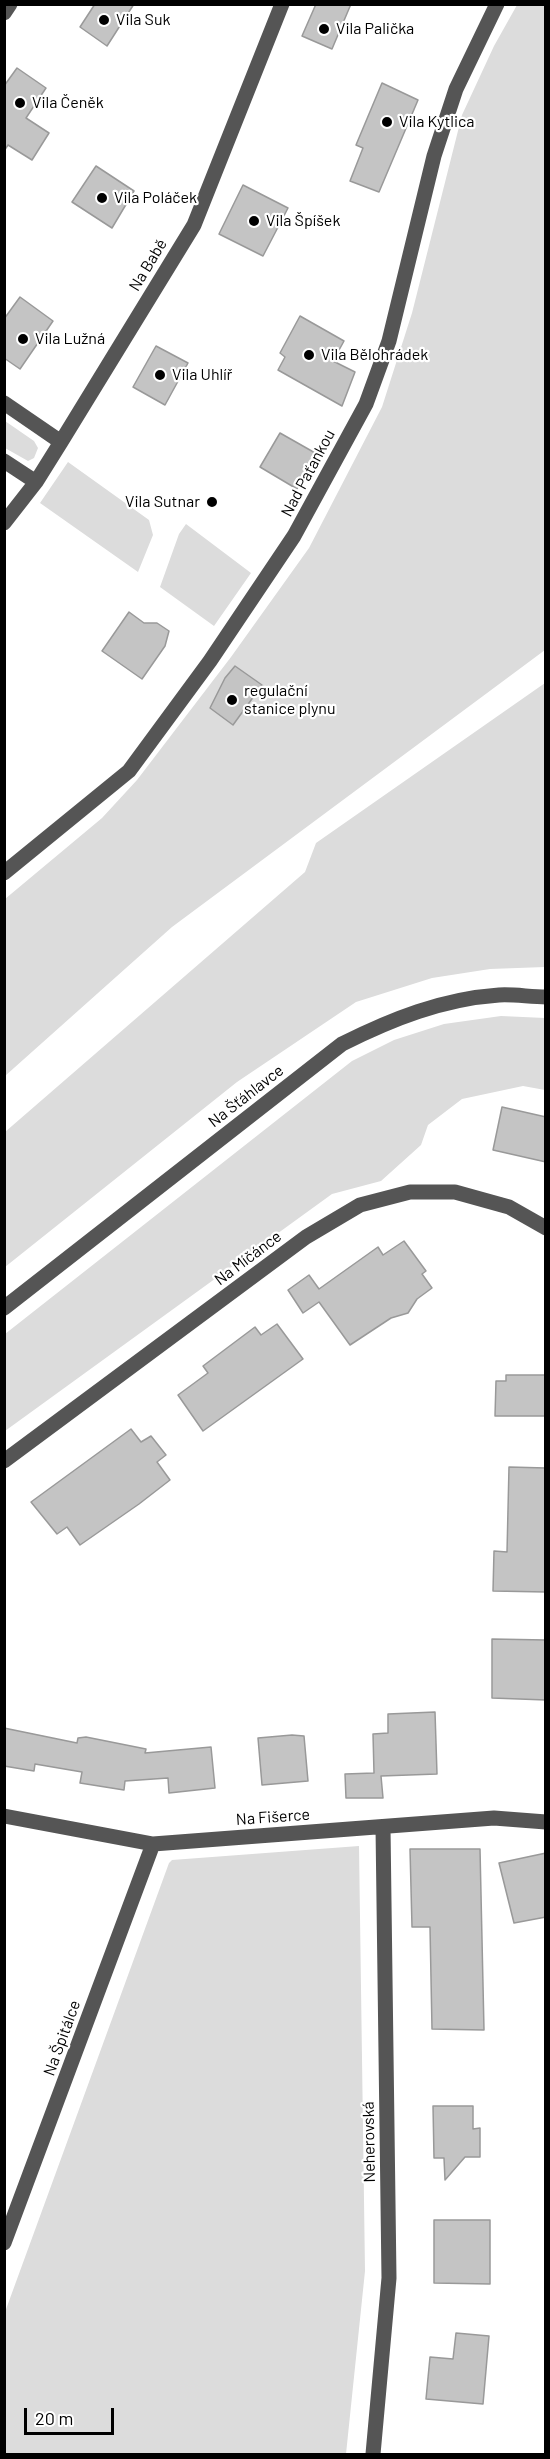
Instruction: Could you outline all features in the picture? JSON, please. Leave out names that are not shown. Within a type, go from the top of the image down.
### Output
[{"type":"street","points":[[4,13],[10,4]]},
{"type":"street","name":"Na Babě","points":[[4,523],[36,482],[62,442],[194,225],[282,4]]},
{"type":"street","name":"Nad Paťankou","points":[[4,873],[129,771],[210,661],[294,536],[366,404],[389,340],[434,156],[456,89],[497,4]]},
{"type":"street","points":[[4,403],[62,442]]},
{"type":"street","points":[[4,461],[36,482]]},
{"type":"street","name":"Na Šťáhlavce","points":[[4,1308],[342,1044],[386,1022],[440,1004],[500,995],[546,997]]},
{"type":"street","name":"Na Míčánce","points":[[4,1461],[306,1237],[360,1204],[410,1192],[455,1192],[509,1207],[546,1228]]},
{"type":"street","name":"Na Fišerce","points":[[4,1816],[153,1844],[494,1818],[546,1822]]},
{"type":"street","name":"Neherovská","points":[[373,2454],[389,2278],[383,1827]]},
{"type":"street","name":"Na Špitálce","points":[[4,2243],[153,1844]]},
{"type":"shaded area","points":[[517,5],[545,5],[545,650],[172,927],[5,1076],[5,899],[102,818],[137,780],[231,657],[309,548],[382,407],[412,313],[462,115],[494,46]]},
{"type":"shaded area","points":[[5,421],[34,441],[38,448],[34,458],[28,461],[5,448]]},
{"type":"shaded area","points":[[68,462],[149,520],[153,535],[138,572],[40,503]]},
{"type":"shaded area","points":[[186,524],[251,573],[214,626],[160,587],[179,534]]},
{"type":"shaded area","points":[[545,683],[545,967],[490,969],[432,978],[356,1002],[237,1082],[5,1267],[5,1132],[305,872],[316,843]]},
{"type":"shaded area","points":[[501,1016],[545,1018],[545,1090],[523,1086],[462,1099],[428,1125],[421,1145],[381,1181],[332,1194],[5,1431],[5,1334],[352,1061],[394,1040],[444,1024]]},
{"type":"shaded area","points":[[359,1846],[365,2271],[346,2454],[5,2454],[5,2312],[169,1863],[172,1860]]},
{"type":"building","name":"Vila Suk","points":[[95,4],[134,4],[107,46],[80,27]]},
{"type":"building","name":"Vila Palička","points":[[316,4],[351,4],[332,49],[302,36]]},
{"type":"building","name":"Vila Čeněk","points":[[17,68],[46,88],[26,118],[49,133],[32,160],[8,145],[4,151],[4,86]]},
{"type":"building","name":"Vila Kytlica","points":[[382,83],[418,100],[379,192],[350,181],[363,148],[356,145]]},
{"type":"building","name":"Vila Poláček","points":[[96,166],[134,191],[112,228],[72,202]]},
{"type":"building","name":"Vila Špíšek","points":[[243,185],[288,208],[263,256],[219,234]]},
{"type":"building","name":"Vila Lužná","points":[[20,297],[53,321],[20,369],[4,358],[4,319]]},
{"type":"building","name":"Vila Bělohrádek","points":[[300,316],[344,341],[333,361],[355,372],[342,406],[278,370],[285,357],[280,353]]},
{"type":"building","name":"Vila Uhlíř","points":[[156,346],[188,363],[165,405],[133,387]]},
{"type":"building","points":[[280,433],[317,454],[297,489],[260,467]]},
{"type":"building","points":[[129,612],[144,623],[157,623],[169,631],[165,646],[142,679],[102,651]]},
{"type":"building","name":"regulační stanice plynu","points":[[235,666],[262,685],[233,725],[210,708],[225,678]]},
{"type":"building","points":[[502,1107],[546,1117],[546,1162],[493,1150]]},
{"type":"building","points":[[404,1241],[426,1271],[422,1274],[432,1288],[417,1299],[408,1313],[391,1318],[350,1345],[319,1302],[303,1313],[288,1290],[309,1275],[319,1289],[378,1247],[383,1255]]},
{"type":"building","points":[[277,1324],[303,1359],[203,1431],[178,1395],[208,1373],[203,1366],[255,1327],[261,1335]]},
{"type":"building","points":[[506,1375],[546,1375],[546,1416],[495,1416],[496,1381],[506,1381]]},
{"type":"building","points":[[131,1429],[141,1442],[151,1436],[166,1455],[157,1462],[170,1480],[80,1545],[67,1527],[57,1534],[31,1502]]},
{"type":"building","points":[[509,1467],[546,1468],[546,1592],[493,1591],[494,1551],[507,1552]]},
{"type":"building","points":[[492,1639],[546,1640],[546,1700],[492,1698]]},
{"type":"building","points":[[435,1712],[437,1774],[381,1776],[383,1798],[346,1798],[345,1774],[374,1773],[373,1734],[388,1733],[388,1714]]},
{"type":"building","points":[[4,1728],[77,1743],[78,1738],[86,1737],[146,1749],[145,1753],[211,1747],[215,1788],[169,1793],[168,1778],[125,1781],[124,1790],[80,1783],[82,1772],[35,1764],[34,1771],[4,1766]]},
{"type":"building","points":[[304,1736],[308,1781],[262,1785],[258,1738]]},
{"type":"building","points":[[410,1849],[480,1849],[484,2030],[432,2029],[430,1927],[412,1927]]},
{"type":"building","points":[[546,1853],[546,1917],[514,1923],[499,1863]]},
{"type":"building","points":[[433,2106],[473,2106],[473,2129],[480,2128],[480,2157],[465,2157],[445,2180],[444,2158],[434,2158]]},
{"type":"building","points":[[434,2220],[490,2220],[490,2284],[434,2283]]},
{"type":"building","points":[[456,2333],[489,2336],[483,2404],[426,2399],[430,2357],[453,2359]]},
{"type":"place","name":"Vila Suk","points":[[104,20]]},
{"type":"place","name":"Vila Palička","points":[[324,29]]},
{"type":"place","name":"Vila Čeněk","points":[[20,103]]},
{"type":"place","name":"Vila Kytlica","points":[[387,122]]},
{"type":"place","name":"Vila Poláček","points":[[102,198]]},
{"type":"place","name":"Vila Špíšek","points":[[254,221]]},
{"type":"place","name":"Vila Lužná","points":[[23,339]]},
{"type":"place","name":"Vila Bělohrádek","points":[[309,355]]},
{"type":"place","name":"Vila Uhlíř","points":[[160,375]]},
{"type":"place","name":"Vila Sutnar","points":[[212,502]]},
{"type":"place","name":"regulační stanice plynu","points":[[232,700]]}]
